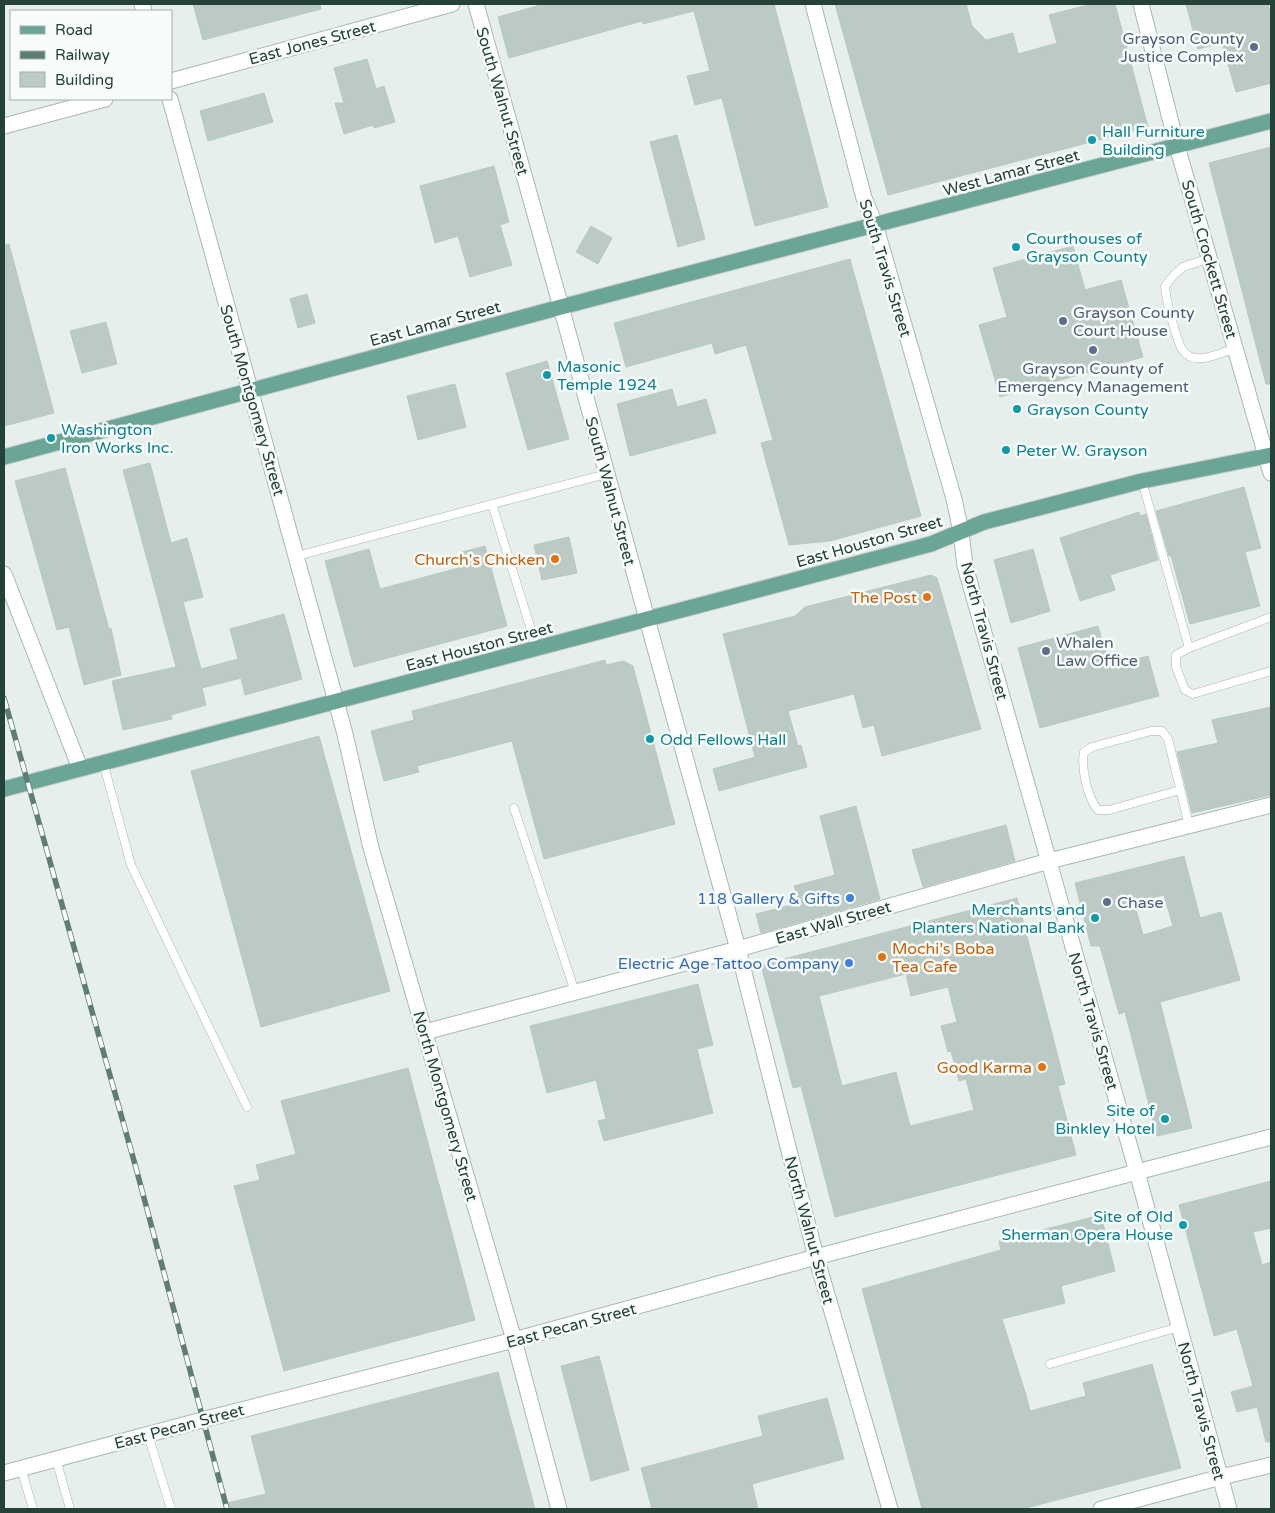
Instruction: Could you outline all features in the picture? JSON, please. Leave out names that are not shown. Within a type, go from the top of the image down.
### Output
[{"type":"main road","name":"West Lamar Street","points":[[875,224],[908,217],[1271,121]]},
{"type":"main road","name":"East Lamar Street","points":[[4,456],[875,224]]},
{"type":"main road","name":"East Houston Street","points":[[4,789],[931,544],[984,522],[1142,481],[1269,456]]},
{"type":"street","name":"East Jones Street","points":[[172,81],[452,4]]},
{"type":"street","name":"South Walnut Street","points":[[476,4],[738,949]]},
{"type":"street","name":"South Travis Street","points":[[813,4],[864,198],[875,224],[951,489],[961,532]]},
{"type":"street","name":"South Crockett Street","points":[[1141,4],[1178,146],[1235,348],[1269,456],[1271,474]]},
{"type":"street","points":[[4,126],[101,100]]},
{"type":"street","name":"South Montgomery Street","points":[[170,100],[336,701]]},
{"type":"street","name":"North Travis Street","points":[[961,532],[965,566],[1137,1172],[1221,1477],[1228,1509]]},
{"type":"street","points":[[4,574],[80,768]]},
{"type":"street","name":"North Montgomery Street","points":[[336,701],[370,848],[514,1340],[559,1509]]},
{"type":"street","name":"East Wall Street","points":[[424,1032],[738,949],[1049,861],[1271,805]]},
{"type":"street","name":"North Walnut Street","points":[[738,949],[816,1257],[890,1509]]},
{"type":"street","name":"East Pecan Street","points":[[4,1473],[514,1340],[816,1257],[1271,1137]]},
{"type":"street","points":[[1101,1509],[1271,1465]]},
{"type":"lane","points":[[1210,258],[1182,267],[1174,274],[1165,286],[1166,299],[1180,348],[1186,355],[1206,358],[1235,348]]},
{"type":"lane","points":[[297,556],[606,474]]},
{"type":"lane","points":[[1142,481],[1189,648]]},
{"type":"lane","points":[[492,504],[537,649]]},
{"type":"lane","points":[[1271,617],[1189,648],[1176,655],[1176,667],[1184,690],[1194,694],[1271,671]]},
{"type":"lane","points":[[1180,790],[1109,810],[1098,810],[1092,803],[1082,762],[1084,752],[1092,747],[1150,731],[1162,731],[1168,739],[1189,825]]},
{"type":"lane","points":[[103,762],[131,865],[247,1107]]},
{"type":"lane","points":[[514,808],[575,992]]},
{"type":"lane","points":[[1050,1364],[1179,1326]]},
{"type":"lane","points":[[148,1435],[171,1509]]},
{"type":"lane","points":[[56,1459],[70,1509]]},
{"type":"lane","points":[[22,1468],[34,1509]]},
{"type":"building","points":[[193,4],[320,4],[321,9],[203,40]]},
{"type":"building","points":[[544,4],[774,4],[828,207],[755,226],[722,98],[695,105],[687,76],[710,71],[694,11],[643,24],[642,21],[509,58],[498,17]]},
{"type":"building","points":[[835,4],[966,4],[972,26],[986,40],[1013,33],[1018,54],[1057,43],[1049,15],[1092,4],[1115,4],[1148,127],[888,195]]},
{"type":"building","name":"Grayson County Justice Complex","points":[[1186,4],[1268,4],[1271,18],[1271,83],[1236,92],[1222,43],[1198,49]]},
{"type":"building","points":[[367,59],[376,89],[384,86],[395,122],[374,128],[373,125],[344,134],[335,103],[344,103],[334,68]]},
{"type":"building","points":[[264,93],[273,122],[208,141],[200,111]]},
{"type":"building","points":[[677,135],[705,239],[678,247],[650,142]]},
{"type":"building","points":[[1271,147],[1271,384],[1266,384],[1209,163]]},
{"type":"building","points":[[494,166],[509,222],[500,225],[512,265],[470,277],[458,236],[435,243],[420,186]]},
{"type":"building","points":[[591,226],[612,238],[598,264],[576,252]]},
{"type":"building","points":[[9,244],[54,413],[4,426],[4,245]]},
{"type":"building","name":"Grayson County Court House","points":[[1073,246],[1085,290],[1121,280],[1143,357],[1000,397],[979,325],[1007,317],[993,268]]},
{"type":"building","points":[[850,259],[921,516],[830,541],[789,545],[761,443],[773,440],[746,345],[715,354],[712,343],[626,367],[614,323]]},
{"type":"building","points":[[307,294],[315,323],[298,328],[290,299]]},
{"type":"building","points":[[106,322],[117,364],[82,373],[70,331]]},
{"type":"building","points":[[547,361],[569,439],[528,450],[506,373]]},
{"type":"building","points":[[455,384],[466,427],[418,440],[407,396]]},
{"type":"building","points":[[672,389],[677,407],[706,399],[716,433],[630,456],[617,404]]},
{"type":"building","points":[[150,463],[171,543],[187,538],[203,597],[183,602],[201,669],[238,659],[230,629],[284,614],[302,679],[245,695],[241,678],[202,688],[206,705],[171,715],[172,719],[123,730],[112,681],[176,667],[123,470]]},
{"type":"building","points":[[65,468],[109,629],[111,628],[121,675],[84,685],[69,627],[57,630],[15,481]]},
{"type":"building","points":[[1244,487],[1261,548],[1245,552],[1260,606],[1190,624],[1156,511]]},
{"type":"building","points":[[1139,512],[1140,516],[1146,514],[1158,560],[1110,575],[1115,590],[1080,601],[1060,538]]},
{"type":"building","name":"Church's Chicken","points":[[569,537],[577,573],[542,580],[534,545]]},
{"type":"building","points":[[485,546],[507,626],[354,667],[325,561],[369,549],[380,589],[466,566],[462,552]]},
{"type":"building","points":[[1033,549],[1050,611],[1011,623],[994,560]]},
{"type":"building","points":[[931,575],[937,578],[981,729],[882,756],[874,725],[863,728],[854,694],[788,711],[798,746],[801,745],[807,767],[719,791],[713,769],[755,757],[723,634],[795,616],[805,607]]},
{"type":"building","points":[[1098,626],[1110,667],[1148,656],[1159,696],[1040,728],[1018,648]]},
{"type":"building","points":[[605,660],[606,665],[623,661],[633,666],[675,824],[544,859],[512,741],[417,766],[419,772],[384,781],[371,731],[414,720],[412,711]]},
{"type":"building","points":[[1271,707],[1271,795],[1192,813],[1177,752],[1218,743],[1212,720]]},
{"type":"building","points":[[319,736],[390,991],[261,1027],[191,771]]},
{"type":"building","points":[[856,806],[880,899],[761,933],[756,914],[799,903],[794,886],[835,875],[820,816]]},
{"type":"building","points":[[1006,825],[1015,861],[923,887],[912,850]]},
{"type":"building","points":[[1184,856],[1200,918],[1221,912],[1240,980],[1160,1002],[1192,1128],[1157,1136],[1125,1012],[1119,1014],[1100,946],[1091,946],[1075,883]],"holes":[[[1164,895],[1173,926],[1143,935],[1134,902]]]},
{"type":"building","points":[[1017,898],[1065,1084],[1058,1086],[1076,1155],[835,1217],[801,1086],[793,1088],[761,965]],"holes":[[[906,974],[911,996],[948,987],[957,1022],[941,1026],[948,1052],[951,1051],[959,1081],[966,1079],[974,1110],[910,1126],[896,1072],[842,1086],[819,996]]]},
{"type":"building","points":[[698,984],[713,1045],[697,1049],[713,1113],[604,1141],[598,1121],[606,1119],[596,1080],[547,1093],[530,1026]]},
{"type":"building","points":[[408,1068],[475,1320],[284,1371],[234,1186],[260,1180],[256,1165],[296,1154],[281,1101]]},
{"type":"building","points":[[1271,1181],[1271,1228],[1253,1232],[1262,1265],[1271,1262],[1271,1442],[1266,1442],[1257,1407],[1237,1412],[1231,1392],[1253,1386],[1237,1329],[1214,1336],[1179,1205]]},
{"type":"building","points":[[1101,1215],[1115,1271],[1061,1286],[1065,1303],[1002,1319],[1030,1411],[1086,1396],[1083,1383],[1152,1364],[1181,1468],[1022,1509],[922,1509],[862,1289],[1001,1250],[999,1241]]},
{"type":"building","points":[[599,1356],[629,1470],[591,1481],[561,1366]]},
{"type":"building","points":[[498,1372],[535,1509],[228,1509],[227,1503],[266,1494],[251,1436]]},
{"type":"building","points":[[827,1398],[844,1459],[752,1484],[758,1509],[652,1509],[641,1468],[763,1436],[758,1416]]},
{"type":"railway","points":[[4,698],[136,1168],[227,1509]]},
{"type":"place","name":"Grayson County Justice Complex","points":[[1254,47]]},
{"type":"place","name":"Hall Furniture Building","points":[[1092,140]]},
{"type":"place","name":"Courthouses of Grayson County","points":[[1016,247]]},
{"type":"place","name":"Grayson County Court House","points":[[1063,321]]},
{"type":"place","name":"Grayson County of Emergency Management","points":[[1093,350]]},
{"type":"place","name":"Masonic Temple 1924","points":[[547,375]]},
{"type":"place","name":"Grayson County","points":[[1017,409]]},
{"type":"place","name":"Washington Iron Works Inc.","points":[[51,438]]},
{"type":"place","name":"Peter W. Grayson","points":[[1006,450]]},
{"type":"place","name":"Church's Chicken","points":[[555,559]]},
{"type":"place","name":"The Post","points":[[927,597]]},
{"type":"place","name":"Whalen Law Office","points":[[1046,651]]},
{"type":"place","name":"Odd Fellows Hall","points":[[650,739]]},
{"type":"place","name":"118 Gallery & Gifts","points":[[850,898]]},
{"type":"place","name":"Chase","points":[[1107,902]]},
{"type":"place","name":"Merchants and Planters National Bank","points":[[1095,918]]},
{"type":"place","name":"Mochi’s Boba Tea Cafe","points":[[882,957]]},
{"type":"place","name":"Electric Age Tattoo Company","points":[[849,963]]},
{"type":"place","name":"Good Karma","points":[[1042,1067]]},
{"type":"place","name":"Site of Binkley Hotel","points":[[1165,1119]]},
{"type":"place","name":"Site of Old Sherman Opera House","points":[[1183,1225]]}]
